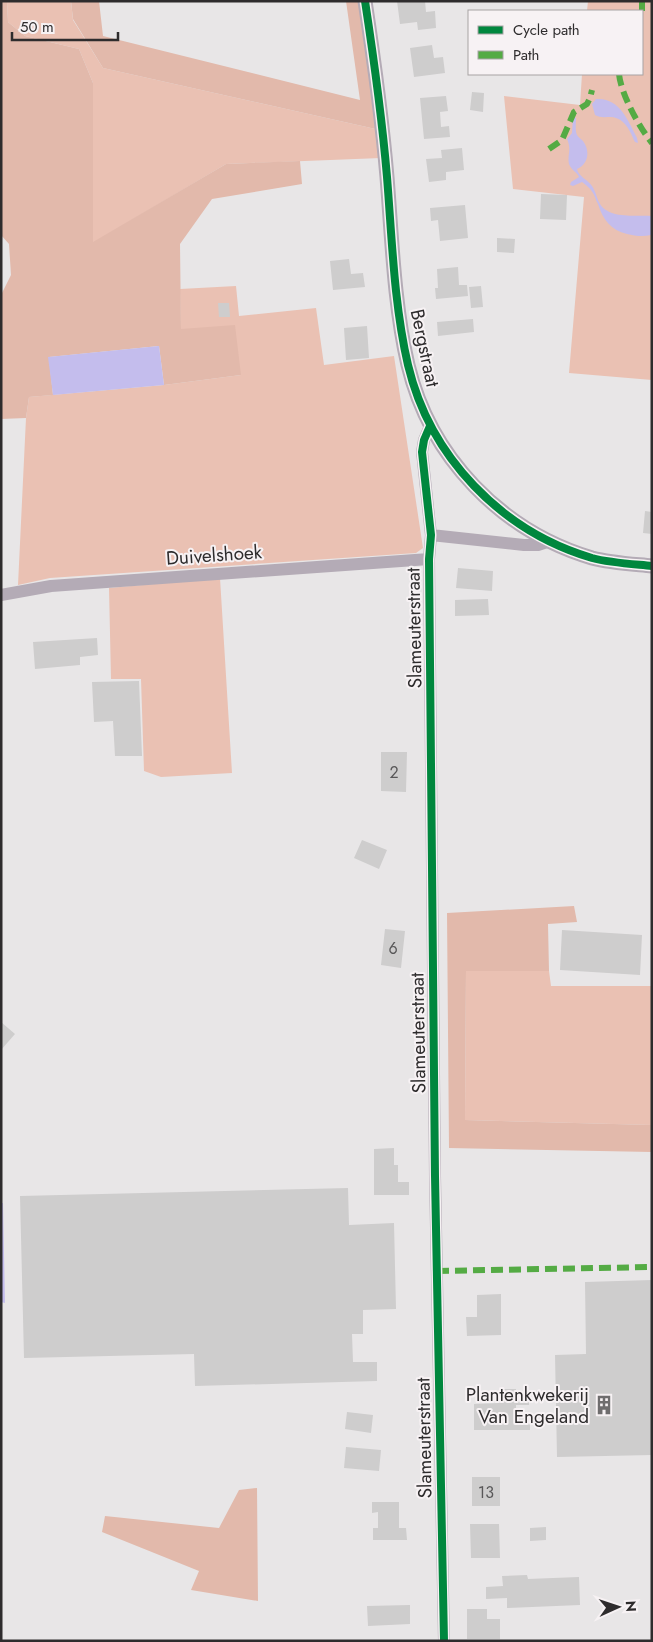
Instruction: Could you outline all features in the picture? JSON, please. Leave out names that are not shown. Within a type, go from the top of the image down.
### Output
[{"type":"street","name":"Bergstraat","points":[[365,1],[385,150],[395,272],[403,337],[408,366],[430,426],[449,457],[471,484],[510,518],[547,542],[594,559],[652,566]]},
{"type":"street","name":"Slameuterstraat","points":[[430,426],[424,440],[422,452],[431,534],[429,558],[435,1176],[444,1641]]},
{"type":"street","points":[[431,534],[538,546],[547,542]]},
{"type":"street","name":"Duivelshoek","points":[[1,595],[51,586],[429,558]]},
{"type":"shaded area","points":[[1,1],[7,1],[8,22],[25,36],[79,49],[93,83],[93,242],[226,164],[300,161],[302,184],[212,199],[180,244],[181,329],[235,325],[241,375],[164,385],[159,346],[49,357],[53,395],[29,397],[26,418],[1,419],[1,295],[11,275],[9,244],[1,235]]},
{"type":"shaded area","points":[[7,1],[71,1],[73,20],[103,68],[380,130],[381,158],[226,164],[93,243],[93,83],[79,49],[25,36],[8,22]]},
{"type":"shaded area","points":[[71,1],[99,1],[103,36],[360,100],[346,1],[362,1],[380,130],[103,68],[73,19]]},
{"type":"shaded area","points":[[588,1],[652,1],[652,380],[569,373],[584,197],[513,189],[504,96],[580,105],[582,75],[643,75],[643,10],[587,10]]},
{"type":"shaded area","points":[[596,99],[604,99],[611,102],[622,111],[638,143],[635,142],[626,126],[620,120],[595,115],[592,104]]},
{"type":"shaded area","points":[[573,117],[576,118],[577,135],[587,148],[586,160],[577,169],[579,174],[592,186],[604,209],[616,214],[652,216],[651,235],[633,235],[616,230],[608,224],[594,194],[588,187],[582,182],[573,186],[570,185],[571,182],[579,177],[570,166],[569,161],[567,139],[572,133]]},
{"type":"shaded area","points":[[236,286],[239,316],[316,308],[324,365],[394,356],[423,548],[416,553],[50,578],[18,585],[26,418],[29,397],[164,385],[241,375],[181,329],[180,289]]},
{"type":"shaded area","points":[[159,346],[164,385],[53,395],[48,357]]},
{"type":"shaded area","points":[[220,578],[232,773],[161,777],[144,771],[141,679],[111,679],[109,588]]},
{"type":"shaded area","points":[[574,906],[577,922],[548,924],[549,971],[466,971],[465,1120],[652,1125],[652,1152],[449,1148],[447,913]]},
{"type":"shaded area","points":[[466,971],[549,971],[551,986],[652,986],[652,1125],[465,1120]]},
{"type":"shaded area","points":[[1,1203],[3,1203],[5,1303],[1,1302]]},
{"type":"shaded area","points":[[257,1488],[258,1601],[191,1590],[199,1571],[102,1532],[105,1516],[219,1528],[239,1490]]},
{"type":"building","points":[[397,1],[425,1],[426,12],[435,11],[436,28],[418,30],[417,22],[400,24]]},
{"type":"building","points":[[432,45],[434,58],[443,57],[445,73],[414,77],[410,48]]},
{"type":"building","points":[[472,92],[484,93],[483,112],[470,110]]},
{"type":"building","points":[[446,96],[448,111],[440,112],[441,127],[449,126],[450,137],[424,139],[420,98]]},
{"type":"building","points":[[462,148],[464,170],[446,172],[446,180],[429,182],[426,159],[442,158],[441,150]]},
{"type":"building","points":[[541,194],[567,195],[566,220],[540,219]]},
{"type":"building","points":[[465,205],[468,238],[440,241],[438,220],[431,221],[430,208]]},
{"type":"building","points":[[497,238],[515,239],[514,253],[497,252]]},
{"type":"building","points":[[349,259],[351,274],[363,273],[365,287],[333,290],[330,261]]},
{"type":"building","points":[[458,267],[459,285],[467,285],[468,296],[436,299],[435,288],[438,288],[437,269]]},
{"type":"building","points":[[481,286],[483,307],[471,308],[469,287]]},
{"type":"building","points":[[218,303],[229,303],[230,317],[219,317]]},
{"type":"building","points":[[473,319],[474,332],[438,336],[437,322]]},
{"type":"building","points":[[367,326],[369,358],[346,360],[344,328]]},
{"type":"building","points":[[645,511],[652,512],[652,534],[643,533]]},
{"type":"building","points":[[458,568],[493,571],[492,591],[456,588]]},
{"type":"building","points":[[488,599],[489,615],[455,616],[455,600]]},
{"type":"building","points":[[97,638],[98,655],[80,657],[80,665],[35,669],[33,642]]},
{"type":"building","points":[[139,681],[142,756],[115,756],[113,721],[94,722],[92,682]]},
{"type":"building","points":[[381,752],[407,752],[406,792],[381,791]]},
{"type":"building","points":[[362,840],[387,850],[379,869],[354,858]]},
{"type":"building","points":[[385,929],[405,931],[401,968],[381,965]]},
{"type":"building","points":[[562,930],[642,935],[640,975],[560,970]]},
{"type":"building","points":[[1,1022],[15,1034],[1,1050]]},
{"type":"building","points":[[394,1148],[394,1165],[398,1165],[398,1182],[409,1182],[409,1195],[374,1195],[374,1149]]},
{"type":"building","points":[[348,1188],[349,1225],[394,1223],[396,1309],[363,1310],[363,1334],[352,1334],[353,1362],[377,1362],[377,1381],[195,1386],[194,1354],[24,1358],[20,1196]]},
{"type":"building","name":"Plantenkwekerij Van Engeland","points":[[652,1280],[652,1455],[557,1457],[555,1355],[586,1354],[585,1282]]},
{"type":"building","points":[[501,1294],[501,1335],[467,1336],[466,1317],[477,1317],[477,1295]]},
{"type":"building","points":[[499,1389],[516,1389],[516,1392],[529,1392],[529,1405],[516,1405],[516,1414],[530,1414],[530,1430],[474,1430],[474,1404],[499,1403]]},
{"type":"building","points":[[347,1412],[373,1415],[371,1433],[345,1429]]},
{"type":"building","points":[[346,1447],[381,1450],[379,1471],[344,1468]]},
{"type":"building","points":[[472,1477],[500,1477],[500,1506],[472,1506]]},
{"type":"building","points":[[372,1502],[399,1502],[399,1528],[406,1528],[407,1540],[373,1540],[373,1528],[378,1528],[378,1512],[372,1513]]},
{"type":"building","points":[[470,1524],[499,1524],[500,1558],[471,1558]]},
{"type":"building","points":[[546,1527],[546,1540],[530,1541],[530,1528]]},
{"type":"building","points":[[527,1575],[528,1579],[579,1577],[580,1605],[507,1608],[507,1598],[486,1599],[486,1587],[503,1586],[502,1576]]},
{"type":"building","points":[[410,1605],[410,1624],[368,1626],[367,1606]]},
{"type":"building","points":[[467,1609],[487,1609],[487,1619],[500,1619],[500,1639],[467,1639]]},
{"type":"marked path","points":[[642,1],[642,10]]},
{"type":"marked path","points":[[619,75],[631,110],[652,143]]},
{"type":"marked path","points":[[549,149],[562,140],[574,112],[587,104],[592,90]]},
{"type":"marked path","points":[[437,1271],[652,1267]]},
{"type":"cycle path","points":[[365,1],[383,133],[394,272],[403,342],[418,399],[433,430],[452,459],[474,486],[500,509],[528,529],[559,546],[592,558],[652,566]]},
{"type":"cycle path","points":[[430,426],[424,440],[422,452],[431,535],[429,559],[435,1176],[444,1641]]},
{"type":"place","name":"Plantenkwekerij Van Engeland","points":[[604,1405]]}]
